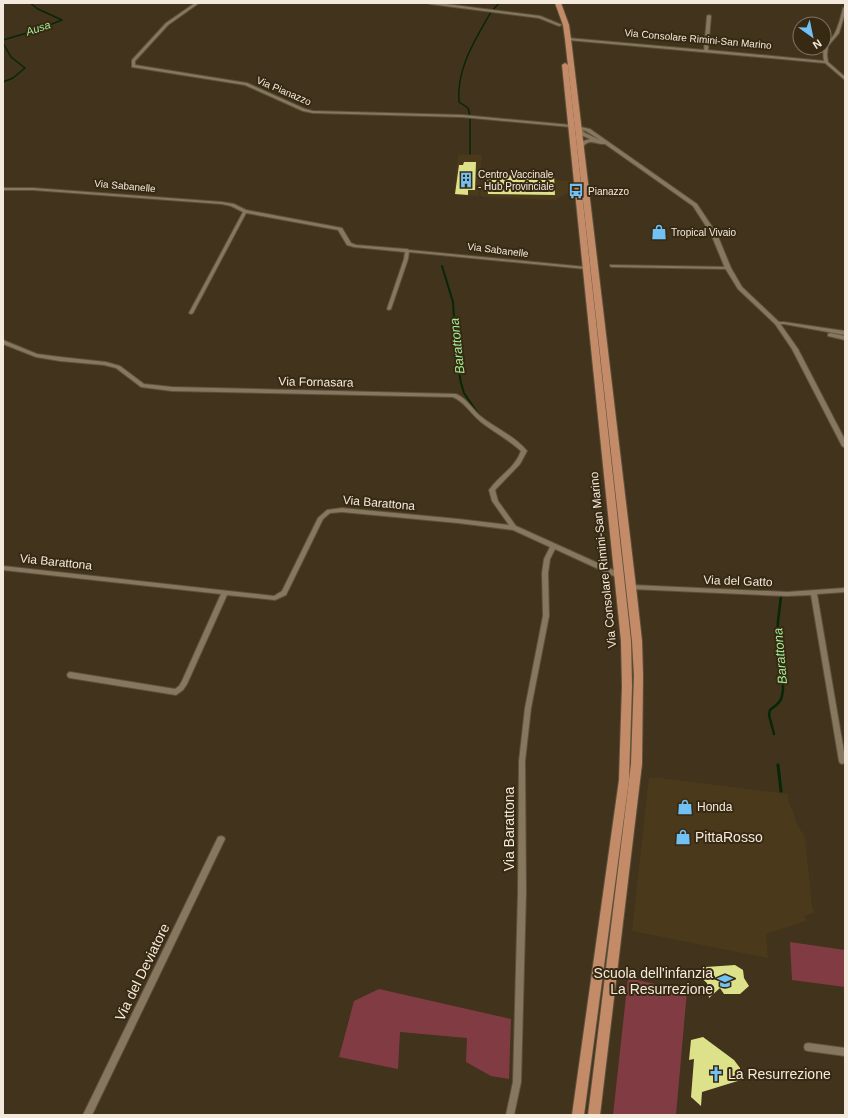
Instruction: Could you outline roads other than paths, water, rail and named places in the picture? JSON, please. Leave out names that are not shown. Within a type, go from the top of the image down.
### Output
[{"type":"main road","name":"Via Consolare Rimini-San Marino","points":[[552,3],[560,25],[575,127],[580,147],[637,649],[638,743],[635,782],[594,1115]]},
{"type":"main road","name":"Via Consolare Rimini-San Marino","points":[[558,3],[566,25],[568,39],[586,268],[626,641],[627,686],[624,780],[578,1115]]},
{"type":"street","name":"Via Pianazzo","points":[[198,3],[167,24],[133,61],[133,66],[246,84],[304,110],[313,112],[487,117],[575,127]]},
{"type":"street","points":[[430,3],[540,17],[560,25]]},
{"type":"street","points":[[845,8],[837,33],[826,46],[825,55],[826,62],[845,79]]},
{"type":"street","points":[[706,51],[709,16]]},
{"type":"street","name":"Via Consolare Rimini-San Marino","points":[[568,39],[826,62]]},
{"type":"street","points":[[575,127],[583,134],[611,146]]},
{"type":"street","points":[[575,127],[588,130],[695,205],[714,234],[728,268],[740,288],[777,323],[806,367],[845,446]]},
{"type":"street","points":[[580,147],[584,142],[599,141]]},
{"type":"street","name":"Via Sabanelle","points":[[3,189],[33,189],[222,203],[232,205],[245,211],[340,229],[349,244],[356,246],[586,268]]},
{"type":"street","points":[[191,313],[245,211]]},
{"type":"street","points":[[389,309],[406,259],[407,250]]},
{"type":"street","points":[[612,266],[728,268]]},
{"type":"street","points":[[777,323],[845,333]]},
{"type":"street","points":[[784,323],[792,327],[845,338]]},
{"type":"street","name":"Via Fornasara","points":[[3,342],[36,355],[104,363],[118,367],[143,386],[172,389],[454,395],[461,398],[477,416],[517,444],[524,451],[522,459],[500,480],[492,490],[495,501],[514,528]]},
{"type":"street","name":"Via Barattona","points":[[3,568],[276,598],[284,593],[321,518],[329,511],[342,510],[514,528],[618,574]]},
{"type":"street","name":"Via Barattona","points":[[510,1115],[517,1082],[522,892],[522,761],[528,708],[546,616],[545,573],[547,559],[554,546]]},
{"type":"street","points":[[618,574],[631,587]]},
{"type":"street","name":"Via del Gatto","points":[[631,587],[738,591],[765,594],[845,590]]},
{"type":"street","points":[[814,592],[842,761]]},
{"type":"street","points":[[70,675],[176,692],[185,682],[225,593]]},
{"type":"street","name":"Via del Deviatore","points":[[88,1115],[221,839]]},
{"type":"street","points":[[808,1047],[845,1052]]},
{"type":"waterway","name":"Ausa","points":[[3,40],[34,31],[62,20],[38,9],[30,3]]},
{"type":"waterway","name":"Barattona","points":[[493,10],[499,3]]},
{"type":"waterway","name":"Barattona","points":[[470,116],[468,108],[459,102],[460,78],[473,44],[491,12]]},
{"type":"waterway","name":"Ausa","points":[[3,43],[11,57],[25,68],[13,78],[3,82]]},
{"type":"waterway","name":"Barattona","points":[[470,119],[470,154]]},
{"type":"waterway","name":"Barattona","points":[[442,266],[453,302],[457,361],[461,383],[464,393],[481,418]]},
{"type":"waterway","name":"Barattona","points":[[774,734],[769,715],[770,710],[780,701],[783,690],[777,641],[781,597]]},
{"type":"waterway","name":"Barattona","points":[[778,765],[781,791]]},
{"type":"place","name":"Centro Vaccinale - Hub Provinciale","points":[[466,180]]},
{"type":"place","name":"Pianazzo","points":[[576,191]]},
{"type":"place","name":"Tropical Vivaio","points":[[659,232]]},
{"type":"place","name":"Honda","points":[[685,807]]},
{"type":"place","name":"PittaRosso","points":[[683,837]]},
{"type":"place","name":"Scuola dell'infanzia La Resurrezione","points":[[725,981]]},
{"type":"place","name":"La Resurrezione","points":[[716,1074]]}]
